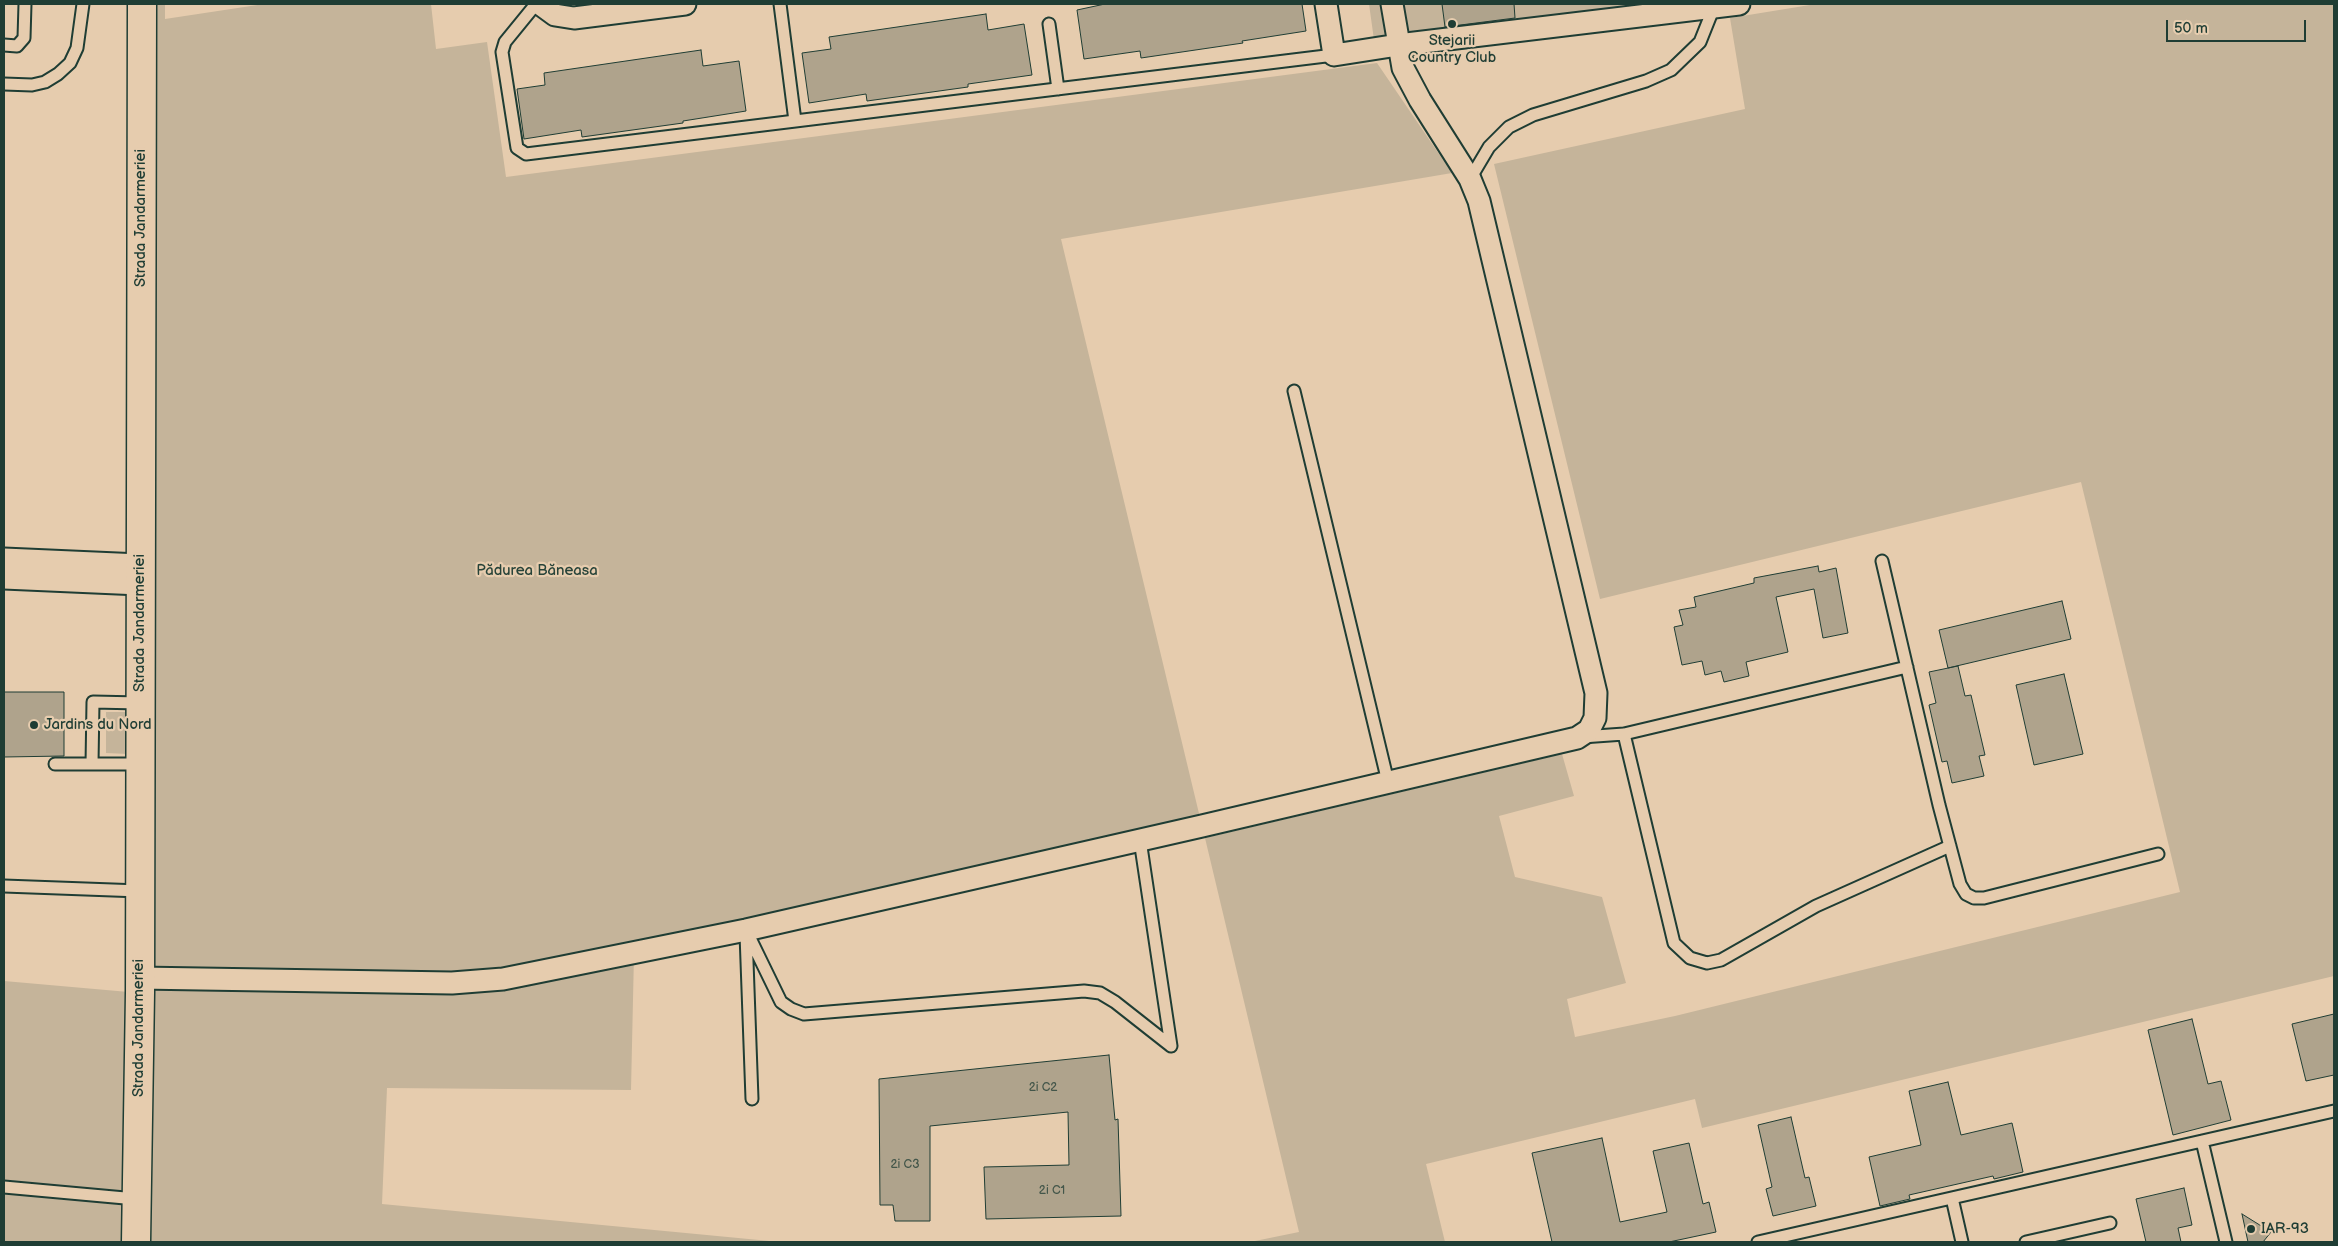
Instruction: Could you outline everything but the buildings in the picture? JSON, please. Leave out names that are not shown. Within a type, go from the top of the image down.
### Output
[{"type":"street","name":"Strada Jandarmeriei","points":[[136,1242],[140,978],[140,574],[148,4]]},
{"type":"street","points":[[538,4],[555,15],[574,18],[685,4]]},
{"type":"street","points":[[1326,4],[1334,55],[1398,45],[1739,4]]},
{"type":"street","points":[[140,978],[477,982],[504,979],[746,930],[1140,840],[1578,738],[1589,730],[1595,718],[1596,693],[1479,200],[1470,179],[1409,81],[1403,68],[1392,4]]},
{"type":"street","points":[[4,559],[140,574]]},
{"type":"street","points":[[4,578],[140,574]]},
{"type":"lane","points":[[4,46],[17,46],[24,38],[26,4]]},
{"type":"lane","points":[[4,84],[32,85],[45,82],[70,63],[77,48],[83,4]]},
{"type":"lane","points":[[538,4],[505,42],[502,52],[517,148],[526,154],[1334,55]]},
{"type":"lane","points":[[780,4],[795,121]]},
{"type":"lane","points":[[1470,179],[1489,147],[1509,126],[1532,115],[1646,81],[1671,70],[1700,42],[1714,7]]},
{"type":"lane","points":[[1049,24],[1058,89]]},
{"type":"lane","points":[[1294,392],[1388,782]]},
{"type":"lane","points":[[1882,561],[1950,846],[1960,884],[1966,894],[1974,898],[1984,898],[2158,854]]},
{"type":"lane","points":[[1578,738],[1624,734],[1907,667]]},
{"type":"lane","points":[[92,764],[93,702],[140,703]]},
{"type":"lane","points":[[1624,734],[1674,943],[1690,958],[1707,963],[1721,960],[1816,906],[1950,846]]},
{"type":"lane","points":[[55,764],[140,764]]},
{"type":"lane","points":[[746,930],[782,1002],[791,1009],[804,1014],[1084,991],[1100,993],[1115,1002],[1172,1046],[1140,840]]},
{"type":"lane","points":[[4,886],[140,891]]},
{"type":"lane","points":[[746,930],[752,1099]]},
{"type":"lane","points":[[1758,1242],[2334,1111]]},
{"type":"lane","points":[[2202,1141],[2226,1242]]},
{"type":"lane","points":[[4,1187],[137,1199]]},
{"type":"lane","points":[[1952,1198],[1962,1242]]},
{"type":"lane","points":[[2026,1242],[2110,1223]]},
{"type":"green space","name":"Pădurea Băneasa","points":[[142,4],[165,4],[165,19],[264,4],[431,4],[436,49],[487,42],[506,177],[1377,63],[1452,173],[1061,239],[1202,826],[634,954],[631,1090],[387,1088],[382,1204],[780,1242],[4,1242],[4,981],[140,993]]},
{"type":"green space","name":"Stejarii Country Club","points":[[1369,4],[1664,4],[1375,47]]},
{"type":"green space","points":[[1816,4],[2334,4],[2334,976],[1702,1128],[1695,1099],[1426,1164],[1445,1242],[1250,1242],[1299,1232],[1205,838],[1562,754],[1574,796],[1499,816],[1515,877],[1602,897],[1626,983],[1567,999],[1575,1037],[1675,1016],[2180,892],[2081,482],[1600,599],[1494,164],[1745,109],[1730,18]]},
{"type":"green space","points":[[106,712],[128,712],[128,754],[106,753]]},
{"type":"place","name":"Stejarii Country Club","points":[[1452,24]]},
{"type":"place","name":"Jardins du Nord","points":[[34,725]]},
{"type":"place","name":"IAR-93","points":[[2251,1229]]}]
